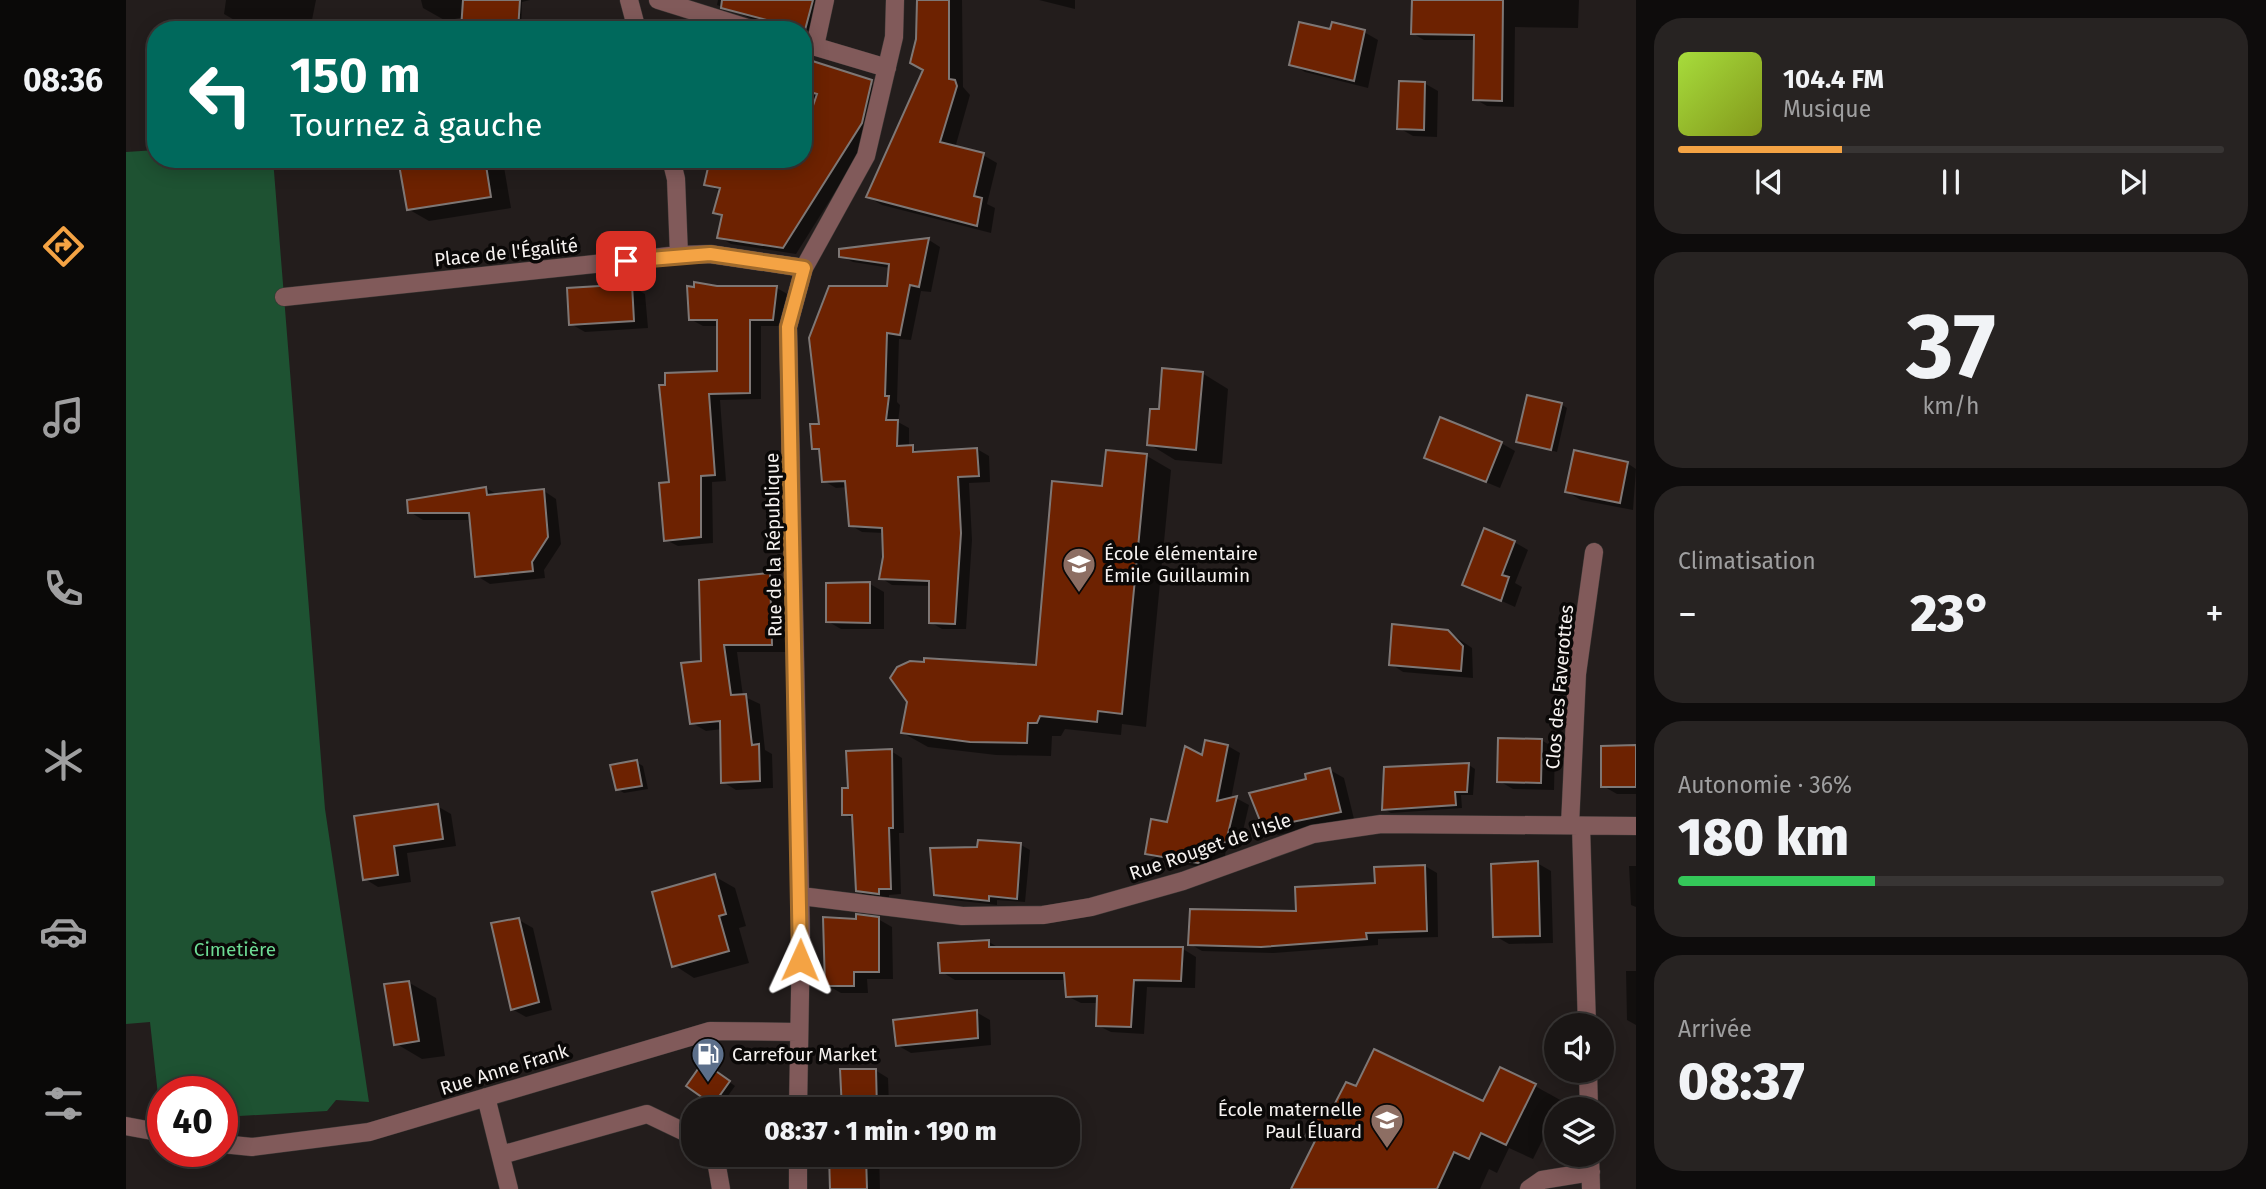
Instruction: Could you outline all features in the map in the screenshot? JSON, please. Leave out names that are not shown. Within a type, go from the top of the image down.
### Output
[{"type":"street","points":[[629,0],[635,21]]},
{"type":"street","points":[[658,0],[724,21]]},
{"type":"street","points":[[812,37],[825,0]]},
{"type":"street","name":"Rue de la République","points":[[798,1097],[801,896],[788,327],[804,268],[866,156],[894,37],[895,0]]},
{"type":"street","points":[[812,46],[887,68]]},
{"type":"street","points":[[673,168],[679,256]]},
{"type":"street","name":"Place de l'Égalité","points":[[284,297],[710,254],[804,268]]},
{"type":"street","name":"Clos des Faverottes","points":[[1586,1013],[1575,826],[1577,674],[1594,552]]},
{"type":"street","name":"Rue Rouget de l'Isle","points":[[801,896],[962,916],[1043,915],[1091,907],[1183,881],[1313,834],[1381,824],[1636,825]]},
{"type":"street","name":"Rue Anne Frank","points":[[238,1146],[252,1147],[369,1132],[710,1031],[798,1032]]},
{"type":"street","points":[[486,1097],[509,1189]]},
{"type":"street","points":[[501,1155],[647,1114],[681,1130]]},
{"type":"street","points":[[126,1126],[147,1130]]},
{"type":"street","points":[[717,1167],[721,1189]]},
{"type":"street","points":[[798,1167],[798,1189]]},
{"type":"street","points":[[1529,1189],[1542,1180],[1591,1172]]},
{"type":"green space","name":"Cimetière","points":[[147,151],[147,168],[274,168],[325,809],[369,1102],[336,1100],[327,1111],[238,1116],[238,1076],[156,1076],[150,1022],[126,1024],[126,152]]},
{"type":"building","points":[[463,0],[520,0],[519,21],[462,21]]},
{"type":"building","points":[[722,0],[813,0],[807,21],[771,21],[721,8]]},
{"type":"building","points":[[917,0],[949,0],[949,79],[955,80],[957,86],[940,142],[984,153],[974,196],[982,198],[977,226],[866,197],[923,70],[910,63],[916,39]]},
{"type":"building","points":[[1412,0],[1503,0],[1502,101],[1473,100],[1474,35],[1411,34]]},
{"type":"building","points":[[1299,22],[1330,29],[1332,22],[1365,30],[1354,81],[1289,65]]},
{"type":"building","points":[[812,61],[872,80],[862,123],[783,248],[717,238],[722,215],[713,213],[720,188],[704,185],[708,168],[812,168],[812,109],[817,94],[812,93]]},
{"type":"building","points":[[1399,81],[1425,82],[1424,130],[1397,129]]},
{"type":"building","points":[[400,168],[486,168],[491,197],[407,210]]},
{"type":"building","points":[[929,238],[919,287],[910,285],[900,335],[887,333],[885,396],[889,396],[886,420],[898,420],[897,446],[913,445],[913,452],[977,448],[979,476],[958,477],[961,533],[955,624],[929,623],[929,581],[879,579],[883,557],[882,528],[849,526],[845,481],[822,482],[819,449],[812,449],[810,424],[819,424],[809,338],[829,286],[887,286],[889,264],[839,257],[839,249]]},
{"type":"building","points":[[694,282],[717,286],[777,286],[773,320],[750,320],[750,393],[709,394],[715,475],[701,476],[701,537],[664,541],[659,483],[669,482],[659,385],[665,385],[665,373],[717,371],[717,320],[689,320],[687,286],[694,287]]},
{"type":"building","points":[[632,284],[634,321],[569,325],[567,288]]},
{"type":"building","points":[[1162,368],[1203,372],[1196,450],[1147,445],[1150,409],[1159,409]]},
{"type":"building","points":[[1527,395],[1562,403],[1551,450],[1516,442]]},
{"type":"building","points":[[1440,417],[1502,442],[1486,482],[1424,458]]},
{"type":"building","points":[[1106,450],[1147,454],[1122,714],[1098,711],[1097,722],[1040,716],[1037,723],[1028,723],[1027,743],[970,742],[901,733],[907,702],[890,678],[897,667],[910,661],[924,662],[924,658],[1036,665],[1052,481],[1102,486]]},
{"type":"building","points":[[1574,450],[1628,462],[1620,503],[1565,492]]},
{"type":"building","points":[[486,487],[487,495],[544,489],[548,537],[532,562],[533,571],[475,577],[469,513],[408,513],[407,500]]},
{"type":"building","points":[[1484,528],[1515,541],[1502,575],[1509,577],[1501,601],[1462,585]]},
{"type":"building","points":[[770,573],[772,645],[724,645],[731,695],[746,694],[752,745],[759,744],[760,781],[721,783],[720,721],[690,724],[681,663],[701,661],[699,580]]},
{"type":"building","points":[[870,582],[870,623],[826,622],[826,583]]},
{"type":"building","points":[[1392,624],[1448,630],[1463,646],[1461,671],[1389,665]]},
{"type":"building","points":[[1498,738],[1542,739],[1541,783],[1497,782]]},
{"type":"building","points":[[1205,740],[1228,745],[1217,801],[1237,796],[1226,842],[1214,843],[1211,856],[1198,863],[1145,854],[1151,819],[1167,822],[1185,746],[1202,755]]},
{"type":"building","points":[[1636,745],[1636,787],[1601,787],[1601,746]]},
{"type":"building","points":[[892,749],[893,828],[889,828],[891,889],[879,889],[879,894],[856,891],[852,815],[842,815],[842,788],[848,788],[846,751]]},
{"type":"building","points":[[637,760],[642,786],[616,790],[610,765]]},
{"type":"building","points":[[1469,763],[1467,792],[1455,792],[1456,805],[1382,810],[1384,767]]},
{"type":"building","points":[[1330,768],[1341,812],[1263,828],[1249,793],[1306,779],[1305,774]]},
{"type":"building","points":[[438,804],[443,839],[394,846],[398,875],[363,880],[354,816]]},
{"type":"building","points":[[978,840],[1021,843],[1017,899],[989,896],[989,901],[934,895],[930,848],[977,847]]},
{"type":"building","points":[[1538,861],[1540,936],[1493,937],[1491,864]]},
{"type":"building","points":[[1425,865],[1427,931],[1366,933],[1367,939],[1261,947],[1188,945],[1190,909],[1296,911],[1295,887],[1375,883],[1374,867]]},
{"type":"building","points":[[715,874],[726,914],[719,916],[729,951],[672,967],[652,892]]},
{"type":"building","points":[[856,914],[879,917],[879,972],[854,972],[854,986],[825,986],[823,917],[856,919]]},
{"type":"building","points":[[519,918],[539,1002],[511,1010],[491,923]]},
{"type":"building","points":[[989,940],[989,947],[1183,947],[1181,981],[1134,980],[1131,1027],[1096,1026],[1097,996],[1066,997],[1064,973],[940,973],[938,943]]},
{"type":"building","points":[[409,981],[419,1041],[394,1045],[384,984]]},
{"type":"building","points":[[977,1010],[978,1038],[896,1046],[893,1020]]},
{"type":"building","points":[[1374,1049],[1483,1101],[1500,1067],[1536,1084],[1506,1145],[1481,1133],[1469,1159],[1454,1152],[1437,1189],[1291,1189],[1315,1141],[1305,1137],[1319,1107],[1330,1113],[1346,1082],[1356,1086]]},
{"type":"building","name":"Carrefour Market","points":[[703,1062],[730,1081],[719,1097],[702,1097],[686,1086]]},
{"type":"building","points":[[840,1069],[876,1069],[877,1097],[841,1097]]},
{"type":"building","points":[[829,1167],[866,1167],[867,1189],[830,1189]]},
{"type":"place","name":"École élémentaire Émile Guillaumin","points":[[1079,594]]},
{"type":"place","name":"Carrefour Market","points":[[708,1084]]},
{"type":"place","name":"École maternelle Paul Éluard","points":[[1387,1150]]},
{"type":"route","points":[[626,261],[710,254],[804,268],[788,327],[800,960]]}]
